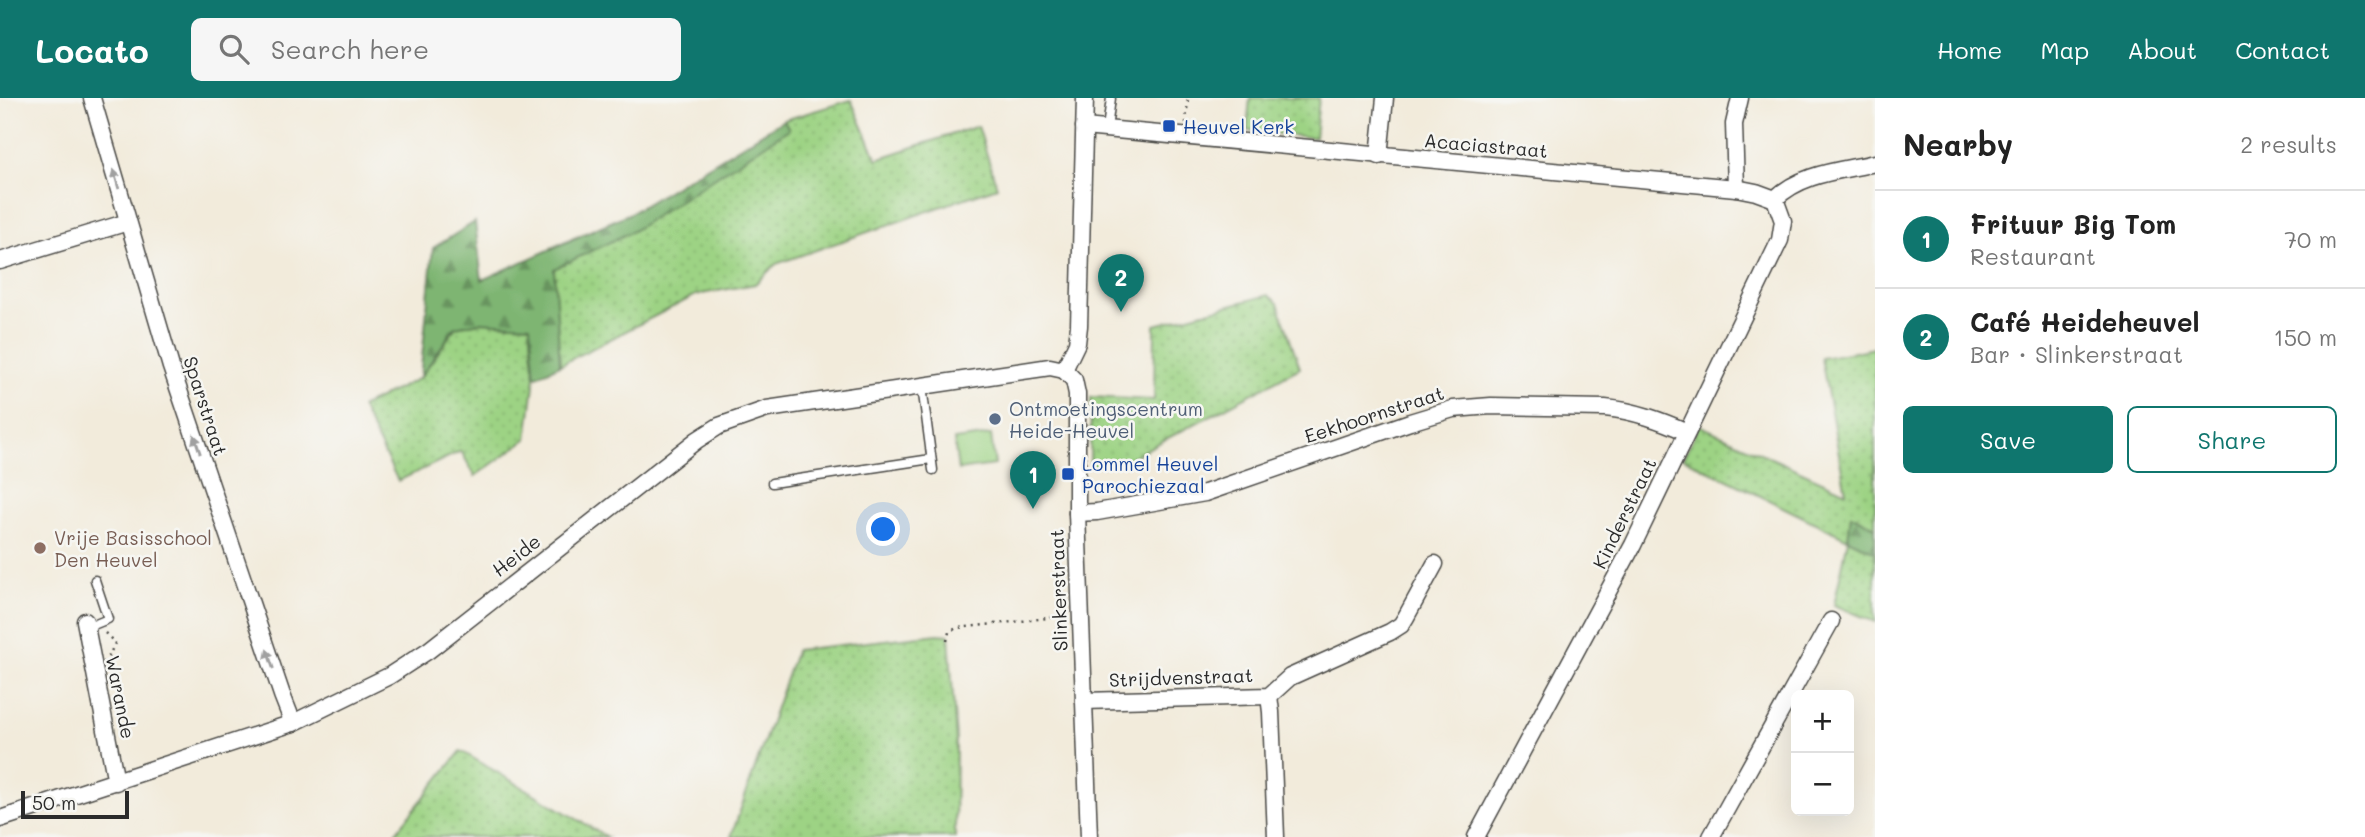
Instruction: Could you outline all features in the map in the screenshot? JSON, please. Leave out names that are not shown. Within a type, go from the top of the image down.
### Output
[{"type":"street","name":"Sparstraat","points":[[92,98],[171,367],[293,723]]},
{"type":"street","points":[[1064,370],[1073,356],[1079,326],[1085,98]]},
{"type":"street","points":[[1379,156],[1385,98]]},
{"type":"street","points":[[1736,188],[1734,124],[1740,98]]},
{"type":"street","name":"Acaciastraat","points":[[1084,127],[1736,188],[1775,199]]},
{"type":"street","points":[[1775,199],[1789,186],[1804,179],[1875,163]]},
{"type":"street","name":"Kinderstraat","points":[[1476,837],[1633,545],[1780,240],[1783,221],[1775,199]]},
{"type":"street","points":[[0,261],[128,222]]},
{"type":"street","name":"Heide","points":[[0,819],[293,723],[389,676],[429,650],[697,440],[719,426],[767,409],[1050,367],[1064,370]]},
{"type":"street","name":"Slinkerstraat","points":[[1064,370],[1074,380],[1077,394],[1077,513],[1089,837]]},
{"type":"street","name":"Eekhoornstraat","points":[[1077,513],[1205,493],[1410,422],[1470,407],[1628,410],[1648,415],[1687,432]]},
{"type":"street","name":"Strijdvenstraat","points":[[1084,701],[1269,696],[1290,677],[1401,625],[1435,564]]},
{"type":"street","points":[[1711,837],[1831,621]]},
{"type":"street","name":"Warande","points":[[85,625],[116,782]]},
{"type":"street","points":[[1269,696],[1276,837]]},
{"type":"lane","points":[[1107,129],[1111,98]]},
{"type":"lane","points":[[922,386],[933,470]]},
{"type":"lane","points":[[772,483],[931,459]]},
{"type":"lane","points":[[85,625],[108,619],[95,580]]},
{"type":"path","points":[[1185,136],[1188,98]]},
{"type":"path","points":[[947,641],[949,632],[957,628],[1080,614]]},
{"type":"green space","points":[[1250,98],[1319,98],[1315,138],[1247,130]]},
{"type":"green space","points":[[851,100],[877,159],[978,126],[997,187],[776,264],[755,284],[696,295],[560,365],[551,248],[631,213],[784,120]]},
{"type":"green space","points":[[784,120],[789,129],[633,231],[554,269],[560,365],[535,377],[530,325],[480,322],[455,327],[420,378],[433,248],[475,222],[482,280],[631,213]]},
{"type":"green space","points":[[1268,295],[1278,303],[1300,368],[1119,464],[1090,467],[1091,397],[1154,400],[1155,325]]},
{"type":"green space","points":[[480,322],[530,325],[535,377],[527,439],[475,476],[461,451],[398,481],[361,407],[420,378],[456,327]]},
{"type":"green space","points":[[1875,348],[1875,527],[1851,515],[1848,539],[1683,458],[1699,425],[1846,492],[1821,358]]},
{"type":"green space","points":[[991,435],[995,465],[958,470],[954,440]]},
{"type":"green space","points":[[1851,515],[1875,527],[1875,552],[1848,539]]},
{"type":"green space","points":[[1848,539],[1875,552],[1875,622],[1834,605]]},
{"type":"green space","points":[[949,635],[956,741],[955,837],[731,837],[796,650]]},
{"type":"green space","points":[[461,751],[607,837],[392,837]]},
{"type":"place","name":"Heuvel Kerk","points":[[1169,126]]},
{"type":"place","name":"Café Heideheuvel","points":[[1121,312]]},
{"type":"place","name":"Ontmoetingscentrum Heide-Heuvel","points":[[995,419]]},
{"type":"place","name":"Lommel Heuvel Parochiezaal","points":[[1068,474]]},
{"type":"place","name":"Frituur Big Tom","points":[[1033,509]]},
{"type":"place","name":"Vrije Basisschool Den Heuvel","points":[[40,548]]}]
